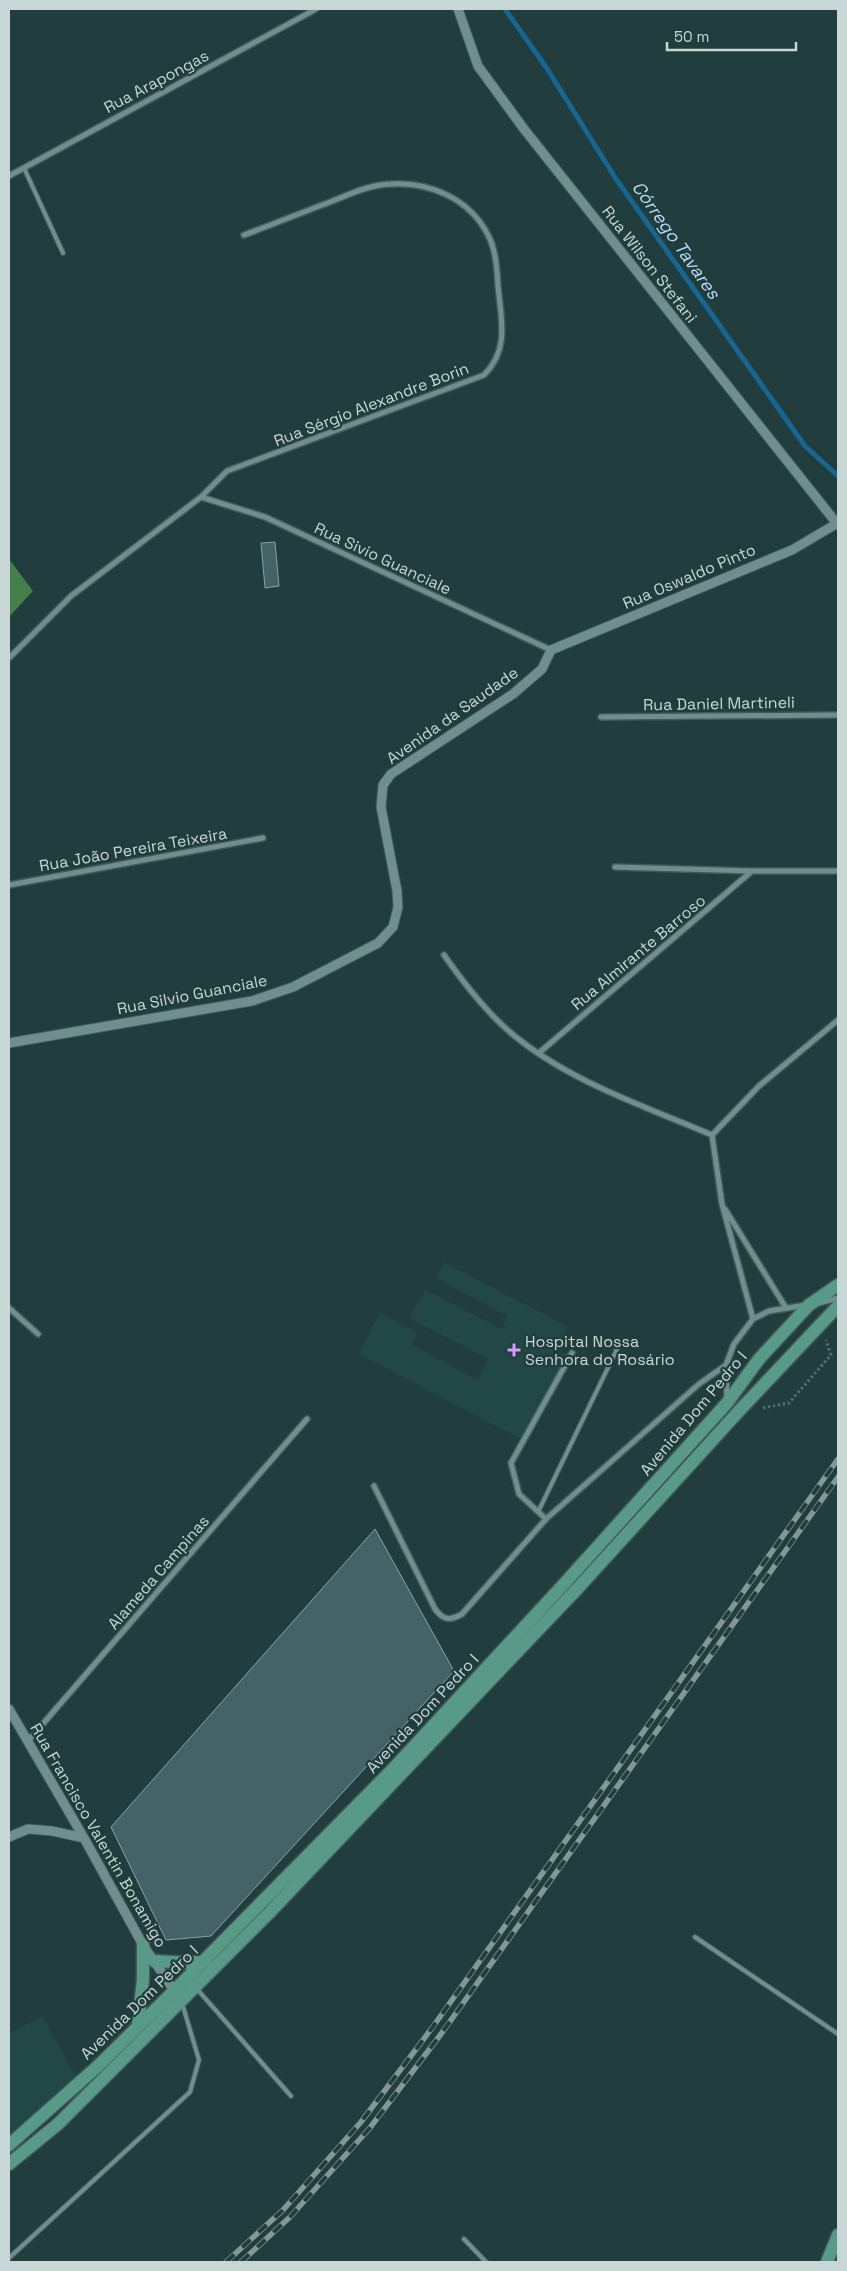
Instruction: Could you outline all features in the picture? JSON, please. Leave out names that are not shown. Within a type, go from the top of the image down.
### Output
[{"type":"main road","name":"Avenida Dom Pedro I","points":[[9,2164],[58,2124],[178,1996],[205,1961],[392,1770],[564,1584],[727,1403],[759,1359],[809,1305],[838,1285]]},
{"type":"main road","name":"Avenida Dom Pedro I","points":[[9,2144],[98,2066],[138,2025],[178,1996],[195,1987],[269,1913],[577,1589],[838,1306]]},
{"type":"main road","points":[[138,2025],[143,1979],[143,1945]]},
{"type":"main road","points":[[154,1961],[188,1963],[205,1961]]},
{"type":"main road","points":[[827,2262],[838,2235]]},
{"type":"street","name":"Rua Arapongas","points":[[9,176],[316,9]]},
{"type":"street","name":"Rua Wilson Stefani","points":[[458,9],[478,66],[524,129],[837,525]]},
{"type":"street","name":"Rua Sérgio Alexandre Borin","points":[[9,658],[71,596],[201,496],[227,471],[484,375],[495,365],[503,336],[496,257],[489,235],[474,213],[452,197],[423,186],[390,184],[361,190],[244,235]]},
{"type":"street","name":"Rua Sivio Guanciale","points":[[201,496],[265,517],[551,650]]},
{"type":"street","name":"Rua Oswaldo Pinto","points":[[551,650],[792,550],[837,525]]},
{"type":"street","name":"Avenida da Saudade","points":[[393,927],[398,907],[398,891],[381,806],[383,785],[391,774],[407,762],[513,694],[542,669],[551,650]]},
{"type":"street","name":"Rua Daniel Martineli","points":[[601,717],[838,715]]},
{"type":"street","name":"Rua João Pereira Teixeira","points":[[9,885],[262,838]]},
{"type":"street","points":[[615,867],[752,871],[838,871]]},
{"type":"street","name":"Rua Almirante Barroso","points":[[540,1052],[752,871]]},
{"type":"street","name":"Rua Silvio Guanciale","points":[[9,1043],[252,1001],[292,987],[350,960],[378,943],[393,927]]},
{"type":"street","points":[[444,955],[463,982],[511,1032],[540,1052],[582,1079],[712,1135]]},
{"type":"street","points":[[712,1135],[759,1086],[838,1020]]},
{"type":"street","points":[[712,1135],[722,1204],[753,1319]]},
{"type":"street","points":[[722,1204],[786,1308]]},
{"type":"street","points":[[735,1416],[727,1403],[726,1365],[734,1344],[753,1319],[769,1311],[809,1305],[838,1298]]},
{"type":"street","points":[[9,1308],[38,1334]]},
{"type":"street","points":[[546,1519],[519,1494],[511,1463],[572,1353]]},
{"type":"street","points":[[374,1486],[435,1609],[441,1617],[448,1619],[462,1614],[546,1519],[699,1384],[726,1365]]},
{"type":"street","name":"Alameda Campinas","points":[[28,1741],[307,1419]]},
{"type":"street","name":"Rua Francisco Valentin Bonamigo","points":[[9,1709],[84,1838],[143,1945],[178,1996]]},
{"type":"street","points":[[9,1837],[28,1829],[52,1831],[84,1838]]},
{"type":"lane","points":[[24,168],[63,253]]},
{"type":"lane","points":[[538,1512],[619,1346]]},
{"type":"lane","points":[[695,1937],[838,2034]]},
{"type":"lane","points":[[195,1987],[291,2096]]},
{"type":"lane","points":[[9,2258],[190,2092],[199,2060],[178,1996]]},
{"type":"lane","points":[[464,2239],[486,2262]]},
{"type":"path","points":[[735,1416],[788,1403],[831,1355],[821,1324]]},
{"type":"shaded area","name":"Hospital Nossa Senhora do Rosário","points":[[444,1262],[568,1327],[561,1342],[554,1339],[551,1345],[567,1354],[521,1439],[359,1354],[380,1313],[418,1333],[412,1345],[478,1380],[488,1359],[409,1318],[425,1289],[501,1329],[508,1316],[436,1278]]},
{"type":"shaded area","points":[[42,2016],[77,2078],[9,2137],[9,2034]]},
{"type":"green space","points":[[9,559],[33,591],[9,617]]},
{"type":"building","points":[[275,542],[279,586],[265,588],[261,543]]},
{"type":"building","points":[[375,1529],[454,1671],[211,1936],[166,1940],[111,1827]]},
{"type":"waterway","name":"Córrego Tavares","points":[[505,9],[546,67],[616,179],[805,446],[838,476]]},
{"type":"railway","points":[[226,2262],[283,2210],[361,2122],[432,2028],[838,1459]]},
{"type":"railway","points":[[241,2262],[290,2217],[369,2129],[441,2034],[838,1477]]},
{"type":"place","name":"Hospital Nossa Senhora do Rosário","points":[[514,1350]]}]
